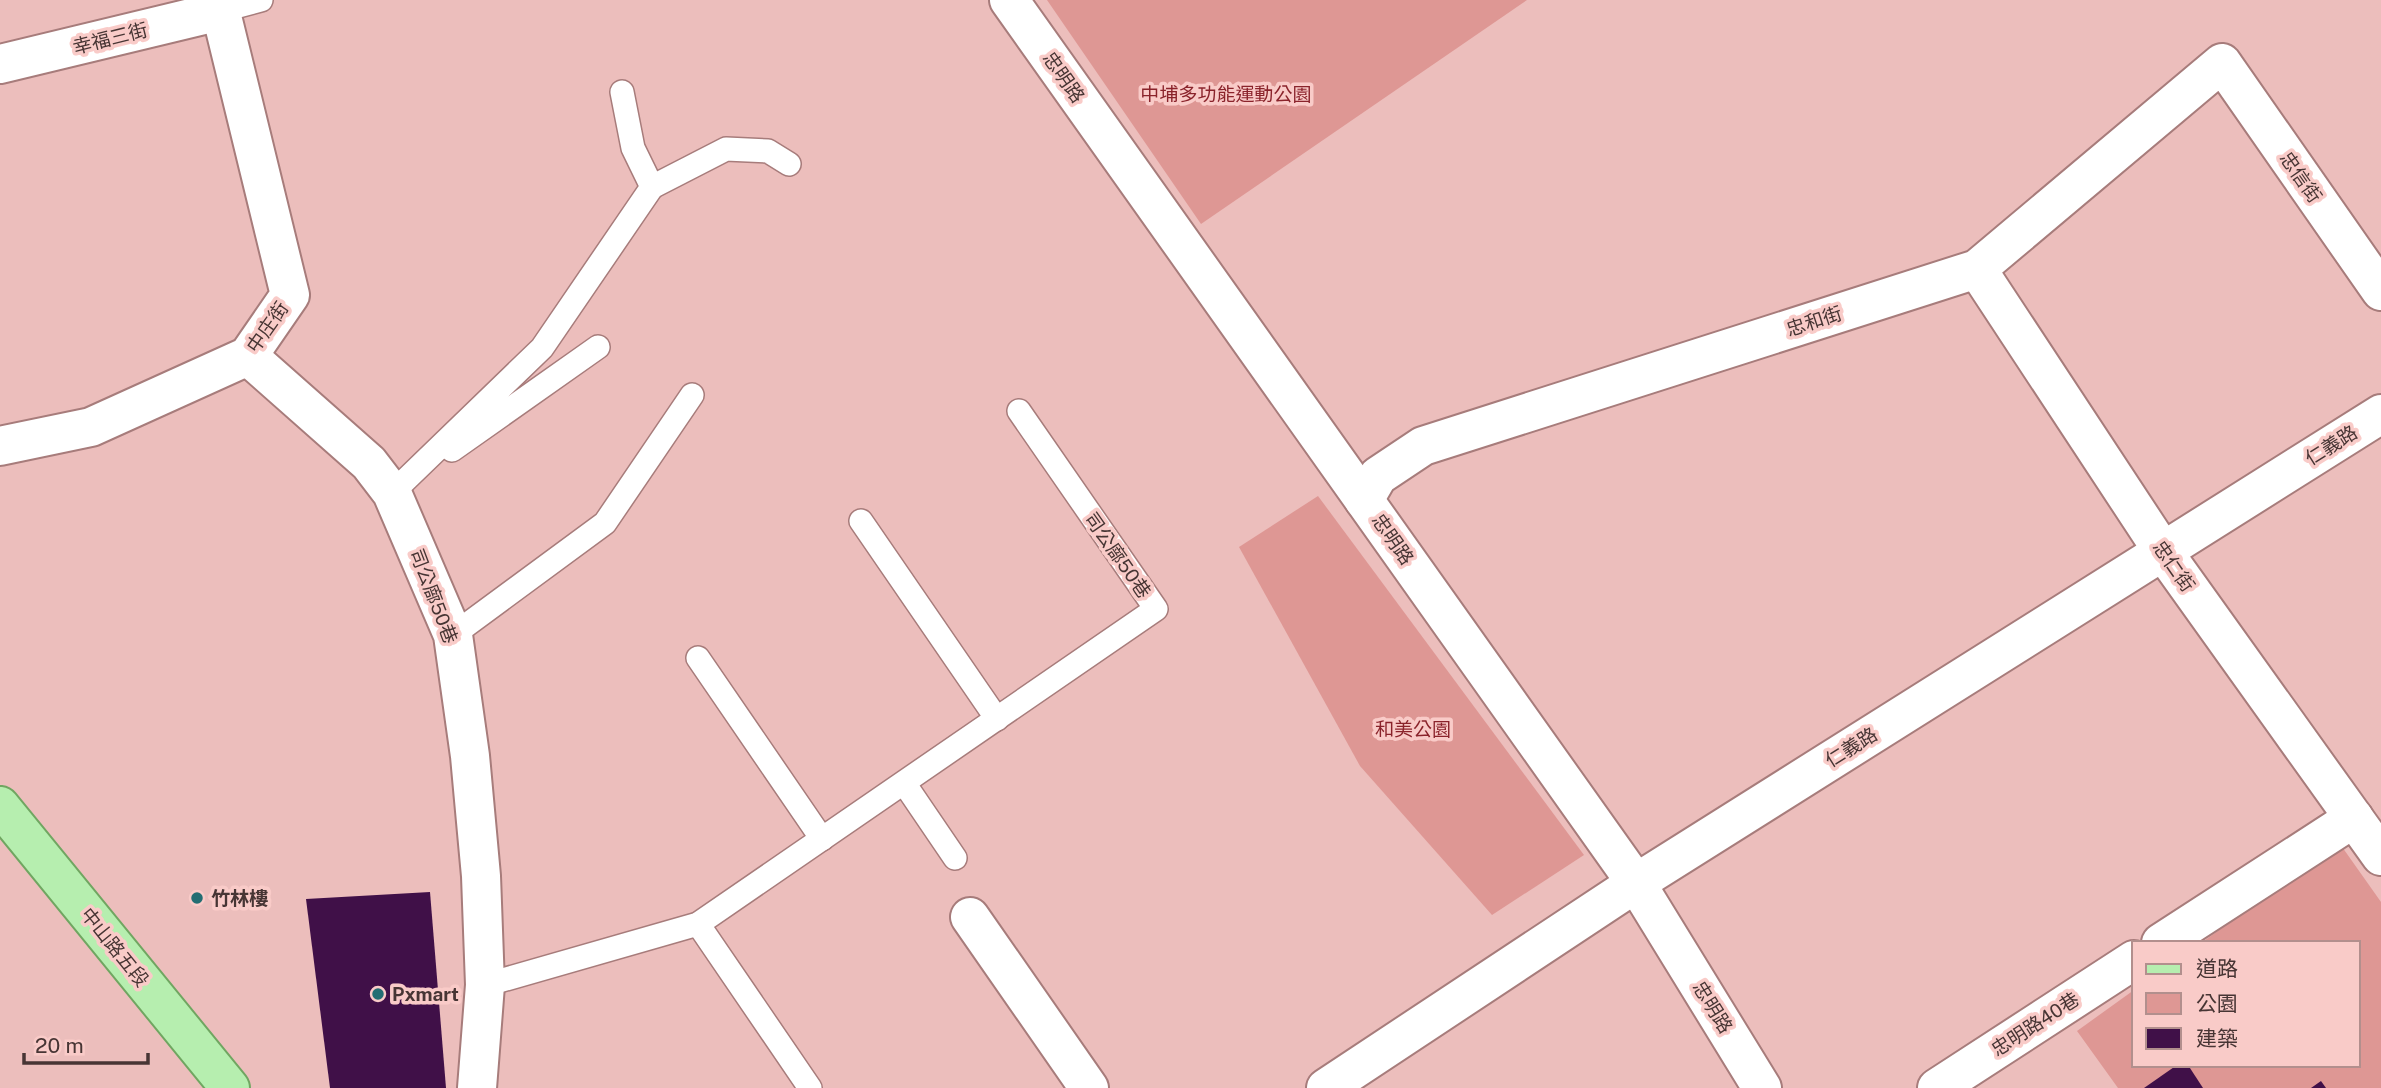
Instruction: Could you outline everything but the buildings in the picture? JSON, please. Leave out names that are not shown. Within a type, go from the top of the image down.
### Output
[{"type":"main road","name":"中山路五段","points":[[0,806],[230,1088]]},
{"type":"street","name":"忠明路","points":[[1009,0],[1636,883],[1762,1088]]},
{"type":"street","name":"幸福三街","points":[[0,64],[219,6]]},
{"type":"street","name":"中庄街","points":[[0,446],[92,427],[248,356],[290,295],[219,6]]},
{"type":"street","name":"忠和街","points":[[1364,500],[1378,476],[1423,446],[1976,269],[2222,63]]},
{"type":"street","name":"忠信街","points":[[2222,63],[2381,292]]},
{"type":"street","name":"忠仁街","points":[[1976,269],[2162,550],[2381,856]]},
{"type":"street","name":"司公廍50巷","points":[[248,356],[369,463],[392,493],[453,635],[471,769],[481,876],[485,985],[477,1088]]},
{"type":"street","name":"仁義路","points":[[1326,1088],[1636,883],[2381,414]]},
{"type":"street","points":[[2164,941],[2354,818]]},
{"type":"street","points":[[970,917],[1089,1088]]},
{"type":"street","name":"忠明路40巷","points":[[1937,1088],[2132,961]]},
{"type":"lane","points":[[219,6],[261,0]]},
{"type":"lane","points":[[622,92],[634,148],[652,187]]},
{"type":"lane","points":[[392,493],[542,348],[652,187],[726,149],[768,150],[789,164]]},
{"type":"lane","points":[[392,493],[598,347]]},
{"type":"lane","points":[[453,635],[605,523],[692,395]]},
{"type":"lane","name":"司公廍50巷","points":[[485,985],[698,924],[1156,609],[1019,411]]},
{"type":"lane","points":[[861,521],[997,719]]},
{"type":"lane","points":[[698,658],[822,839]]},
{"type":"lane","points":[[904,783],[955,858]]},
{"type":"lane","points":[[698,924],[810,1088]]},
{"type":"green space","name":"中埔多功能運動公園","points":[[1047,0],[1527,0],[1201,224]]},
{"type":"green space","name":"和美公園","points":[[1318,496],[1584,855],[1492,915],[1360,766],[1239,547]]},
{"type":"green space","points":[[2340,844],[2381,902],[2381,1088],[2118,1088],[2077,1031],[2132,991],[2132,1067],[2360,1067],[2360,941],[2204,941]]},
{"type":"place","name":"竹林樓","points":[[197,898]]},
{"type":"place","name":"Pxmart","points":[[378,994]]}]
